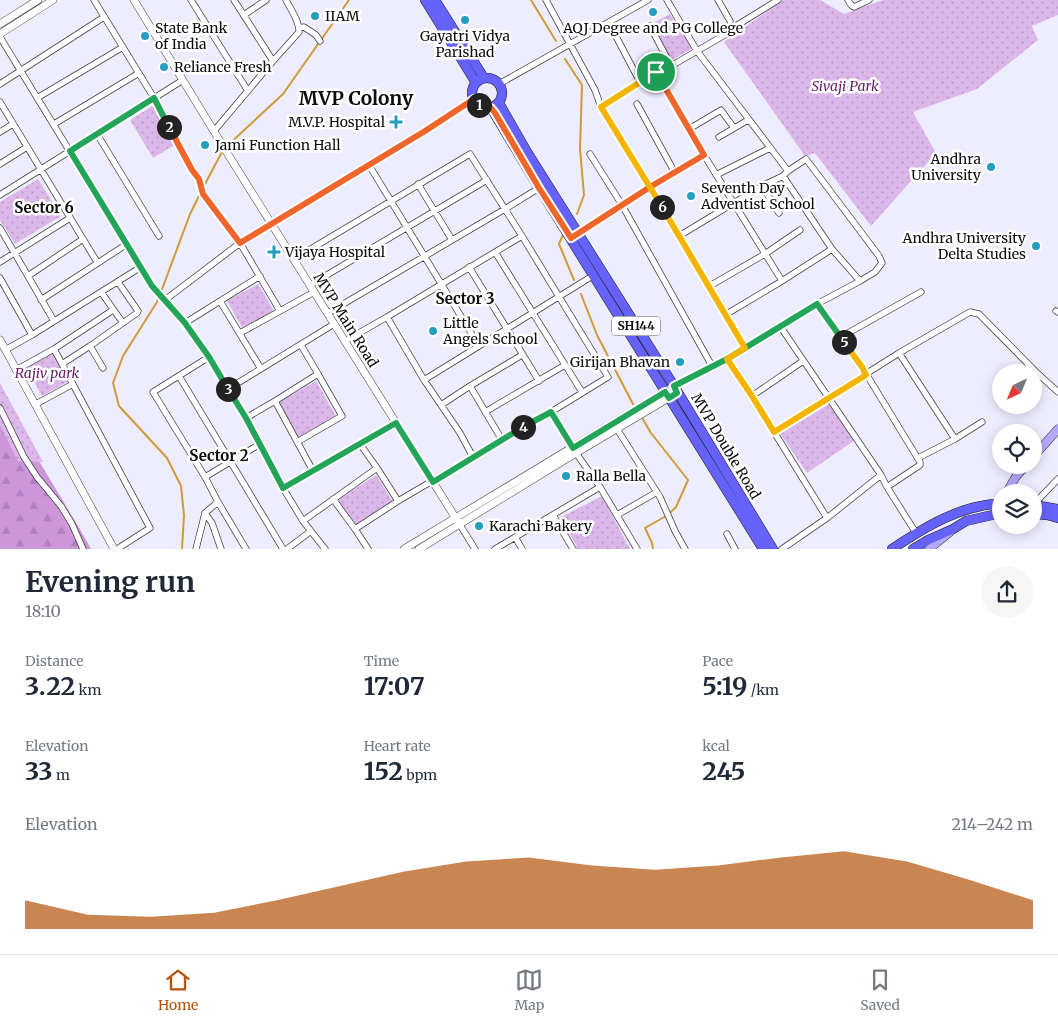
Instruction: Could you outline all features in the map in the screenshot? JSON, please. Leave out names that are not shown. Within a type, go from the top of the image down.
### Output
[{"type":"main road","points":[[425,0],[463,53]]},
{"type":"main road","points":[[435,0],[480,81]]},
{"type":"main road","points":[[493,79],[500,84],[501,99],[495,105],[486,108],[476,104],[472,90],[480,81],[493,79]]},
{"type":"main road","name":"MVP Double Road","points":[[495,105],[574,236],[675,390],[701,440],[732,490],[773,549]]},
{"type":"main road","name":"MVP Double Road","points":[[574,236],[594,276],[667,395],[701,440]]},
{"type":"main road","points":[[1042,447],[1058,428]]},
{"type":"main road","name":"MVP Double Road","points":[[732,490],[763,549]]},
{"type":"main road","points":[[892,549],[916,533],[961,512],[982,506],[992,505]]},
{"type":"main road","points":[[1042,506],[1058,509]]},
{"type":"main road","points":[[912,549],[992,509]]},
{"type":"main road","points":[[1042,515],[1058,518]]},
{"type":"main road","points":[[929,549],[953,529]]},
{"type":"street","points":[[0,24],[38,0]]},
{"type":"street","points":[[53,0],[0,35],[155,290],[185,323],[209,357],[246,418],[283,488],[303,521],[325,549]]},
{"type":"street","points":[[94,0],[154,98],[192,170],[199,179],[203,194],[240,243],[280,311]]},
{"type":"street","name":"MVP Main Road","points":[[134,0],[229,156],[460,525]]},
{"type":"street","points":[[191,0],[248,91]]},
{"type":"street","points":[[234,0],[274,61]]},
{"type":"street","points":[[244,15],[266,0]]},
{"type":"street","points":[[214,131],[299,32],[299,28],[286,0]]},
{"type":"street","points":[[553,0],[547,2],[595,90],[601,107],[745,348]]},
{"type":"street","points":[[500,84],[648,0]]},
{"type":"street","points":[[666,0],[697,51],[788,171]]},
{"type":"street","points":[[718,0],[730,20]]},
{"type":"street","points":[[601,107],[656,72],[671,66],[728,33],[731,29],[778,0]]},
{"type":"street","points":[[848,0],[854,7],[869,0]]},
{"type":"street","points":[[0,84],[104,17]]},
{"type":"street","points":[[609,23],[640,82]]},
{"type":"street","points":[[299,28],[304,26],[320,40]]},
{"type":"street","points":[[650,26],[671,66]]},
{"type":"street","points":[[38,98],[122,47]]},
{"type":"street","points":[[656,72],[716,176],[782,281]]},
{"type":"street","points":[[54,124],[139,73]]},
{"type":"street","points":[[0,195],[183,80]]},
{"type":"street","points":[[164,299],[240,243],[271,223],[425,131],[474,99]]},
{"type":"street","points":[[0,102],[97,262]]},
{"type":"street","points":[[637,104],[675,173]]},
{"type":"street","points":[[689,129],[720,110],[734,128]]},
{"type":"street","points":[[719,137],[748,120]]},
{"type":"street","points":[[0,132],[13,124]]},
{"type":"street","points":[[97,134],[159,236]]},
{"type":"street","points":[[0,164],[27,147]]},
{"type":"street","points":[[716,176],[770,148]]},
{"type":"street","points":[[294,259],[470,154],[608,376],[551,412],[398,501],[355,529]]},
{"type":"street","points":[[590,154],[622,205],[712,366]]},
{"type":"street","points":[[574,236],[704,155]]},
{"type":"street","points":[[404,549],[455,517],[667,395],[817,304],[860,281],[875,272],[882,263],[879,256],[806,159],[782,176],[679,236]]},
{"type":"street","points":[[369,165],[479,346]]},
{"type":"street","points":[[782,176],[832,249],[860,281]]},
{"type":"street","points":[[240,334],[280,311],[312,288],[407,227],[487,180]]},
{"type":"street","points":[[418,184],[452,240]]},
{"type":"street","points":[[328,314],[543,186]]},
{"type":"street","points":[[762,186],[779,213]]},
{"type":"street","points":[[0,262],[70,218]]},
{"type":"street","points":[[0,230],[54,322]]},
{"type":"street","points":[[708,287],[765,254],[800,230]]},
{"type":"street","points":[[345,342],[522,236]]},
{"type":"street","points":[[28,276],[83,239]]},
{"type":"street","points":[[41,300],[126,244]]},
{"type":"street","points":[[725,315],[832,249]]},
{"type":"street","points":[[496,252],[582,392]]},
{"type":"street","points":[[5,350],[54,322],[141,267]]},
{"type":"street","points":[[469,267],[538,381]]},
{"type":"street","points":[[185,323],[260,276]]},
{"type":"street","points":[[424,380],[594,276]]},
{"type":"street","points":[[0,278],[32,335]]},
{"type":"street","points":[[62,364],[137,313],[138,311],[118,282]]},
{"type":"street","points":[[101,292],[123,323]]},
{"type":"street","points":[[841,338],[921,292]]},
{"type":"street","points":[[220,301],[261,369]]},
{"type":"street","points":[[817,304],[862,367],[920,462],[920,465],[887,487]]},
{"type":"street","points":[[16,370],[54,349],[113,310]]},
{"type":"street","points":[[774,432],[899,353],[970,312],[979,314],[1058,392]]},
{"type":"street","points":[[387,316],[424,380],[460,433],[473,457]]},
{"type":"street","points":[[228,389],[334,324]]},
{"type":"street","points":[[780,326],[881,475],[916,533]]},
{"type":"street","points":[[0,340],[115,549],[150,528],[54,349]]},
{"type":"street","points":[[297,442],[342,416],[301,345]]},
{"type":"street","points":[[90,346],[103,368]]},
{"type":"street","points":[[899,353],[955,439]]},
{"type":"street","points":[[441,406],[522,355]]},
{"type":"street","points":[[209,357],[153,392],[206,477],[218,502],[246,549]]},
{"type":"street","points":[[727,359],[827,518]]},
{"type":"street","points":[[752,396],[803,361]]},
{"type":"street","points":[[485,412],[565,365]]},
{"type":"street","points":[[246,418],[318,374]]},
{"type":"street","points":[[179,376],[285,549],[311,531]]},
{"type":"street","points":[[36,404],[73,384]]},
{"type":"street","points":[[470,386],[502,440]]},
{"type":"street","points":[[419,549],[460,525],[574,450],[617,428],[667,395]]},
{"type":"street","points":[[275,401],[313,471]]},
{"type":"street","points":[[0,408],[24,457],[34,473],[61,506],[72,524],[83,549]]},
{"type":"street","points":[[551,412],[574,450],[600,487],[637,549]]},
{"type":"street","points":[[918,458],[955,439],[982,422]]},
{"type":"street","points":[[283,488],[396,423]]},
{"type":"street","points":[[617,428],[656,492],[685,549]]},
{"type":"street","points":[[206,477],[260,444]]},
{"type":"street","points":[[360,444],[398,501]]},
{"type":"street","points":[[303,521],[377,468]]},
{"type":"street","points":[[782,549],[827,518],[881,475]]},
{"type":"street","points":[[1042,496],[1058,479]]},
{"type":"street","points":[[495,549],[600,487]]},
{"type":"street","points":[[617,515],[656,492]]},
{"type":"street","points":[[333,499],[368,549]]},
{"type":"street","points":[[196,549],[205,513],[218,502]]},
{"type":"street","points":[[205,513],[212,523],[221,549]]},
{"type":"street","points":[[553,515],[573,549]]},
{"type":"street","points":[[460,525],[475,549]]},
{"type":"street","points":[[726,534],[735,549]]},
{"type":"street","points":[[516,537],[522,549]]},
{"type":"green space","name":"Sivaji Park","points":[[783,0],[820,0],[844,14],[883,0],[1058,0],[1058,15],[1032,26],[1038,40],[977,89],[913,112],[936,153],[871,226],[815,153],[805,156],[724,42]]},
{"type":"green space","points":[[670,14],[693,48],[670,61],[651,24]]},
{"type":"green space","points":[[154,105],[178,143],[153,158],[130,120]]},
{"type":"green space","points":[[38,179],[61,216],[15,244],[0,220],[0,202]]},
{"type":"green space","points":[[258,284],[274,311],[243,329],[227,301]]},
{"type":"green space","name":"Rajiv park","points":[[53,351],[69,381],[42,396],[25,366]]},
{"type":"green space","points":[[316,381],[336,416],[298,438],[278,403]]},
{"type":"green space","points":[[0,383],[43,462],[18,461],[0,425]]},
{"type":"green space","points":[[0,396],[81,531],[91,549],[0,549]]},
{"type":"green space","points":[[826,399],[855,440],[807,473],[779,432]]},
{"type":"green space","points":[[376,475],[393,502],[355,526],[338,500]]},
{"type":"green space","points":[[602,496],[630,549],[578,549],[561,517]]},
{"type":"waterway","points":[[226,147],[283,94],[349,0]]},
{"type":"waterway","points":[[531,0],[556,41]]},
{"type":"waterway","points":[[565,59],[582,85],[580,149],[584,195],[577,214]]},
{"type":"waterway","points":[[204,186],[223,150]]},
{"type":"waterway","points":[[161,292],[190,214],[201,192]]},
{"type":"waterway","points":[[563,235],[559,244],[574,280]]},
{"type":"waterway","points":[[581,294],[597,335],[633,404]]},
{"type":"waterway","points":[[159,297],[123,356],[113,383],[119,406],[167,458],[181,486],[184,515],[182,549]]},
{"type":"waterway","points":[[641,416],[651,433],[688,480],[676,507],[670,513]]},
{"type":"waterway","points":[[653,549],[645,528],[666,516]]},
{"type":"place","name":"AQJ Degree and PG College","points":[[653,12]]},
{"type":"place","name":"IIAM","points":[[315,16]]},
{"type":"place","name":"Gayatri Vidya Parishad","points":[[465,20]]},
{"type":"place","name":"State Bank of India","points":[[145,36]]},
{"type":"place","name":"Reliance Fresh","points":[[164,67]]},
{"type":"place","name":"M.V.P. Hospital","points":[[396,122]]},
{"type":"place","name":"Jami Function Hall","points":[[205,145]]},
{"type":"place","name":"Andhra University","points":[[991,167]]},
{"type":"place","name":"Seventh Day Adventist School","points":[[691,196]]},
{"type":"place","name":"Andhra University Delta Studies","points":[[1036,246]]},
{"type":"place","name":"Vijaya Hospital","points":[[274,252]]},
{"type":"place","name":"Little Angels School","points":[[433,331]]},
{"type":"place","name":"Girijan Bhavan","points":[[680,362]]},
{"type":"place","name":"Ralla Bella","points":[[566,476]]},
{"type":"place","name":"Karachi Bakery","points":[[479,526]]},
{"type":"district","name":"MVP Colony","points":[[356,98]]},
{"type":"district","name":"Sector 6","points":[[44,208]]},
{"type":"district","name":"Sector 3","points":[[465,299]]},
{"type":"district","name":"Sector 2","points":[[219,456]]},
{"type":"route","points":[[656,72],[601,107],[650,187],[725,315],[745,348],[727,359],[774,432],[866,375],[817,304],[780,326],[727,359],[674,386],[677,393],[669,398],[665,392],[573,448],[551,412],[433,482],[396,423],[283,488],[246,418],[209,357],[185,323],[152,286],[70,151],[154,98],[192,170],[199,179],[203,194],[240,243],[425,131],[474,99],[476,104],[481,107],[491,108],[495,113],[571,238],[650,187],[704,155],[656,72]]}]
